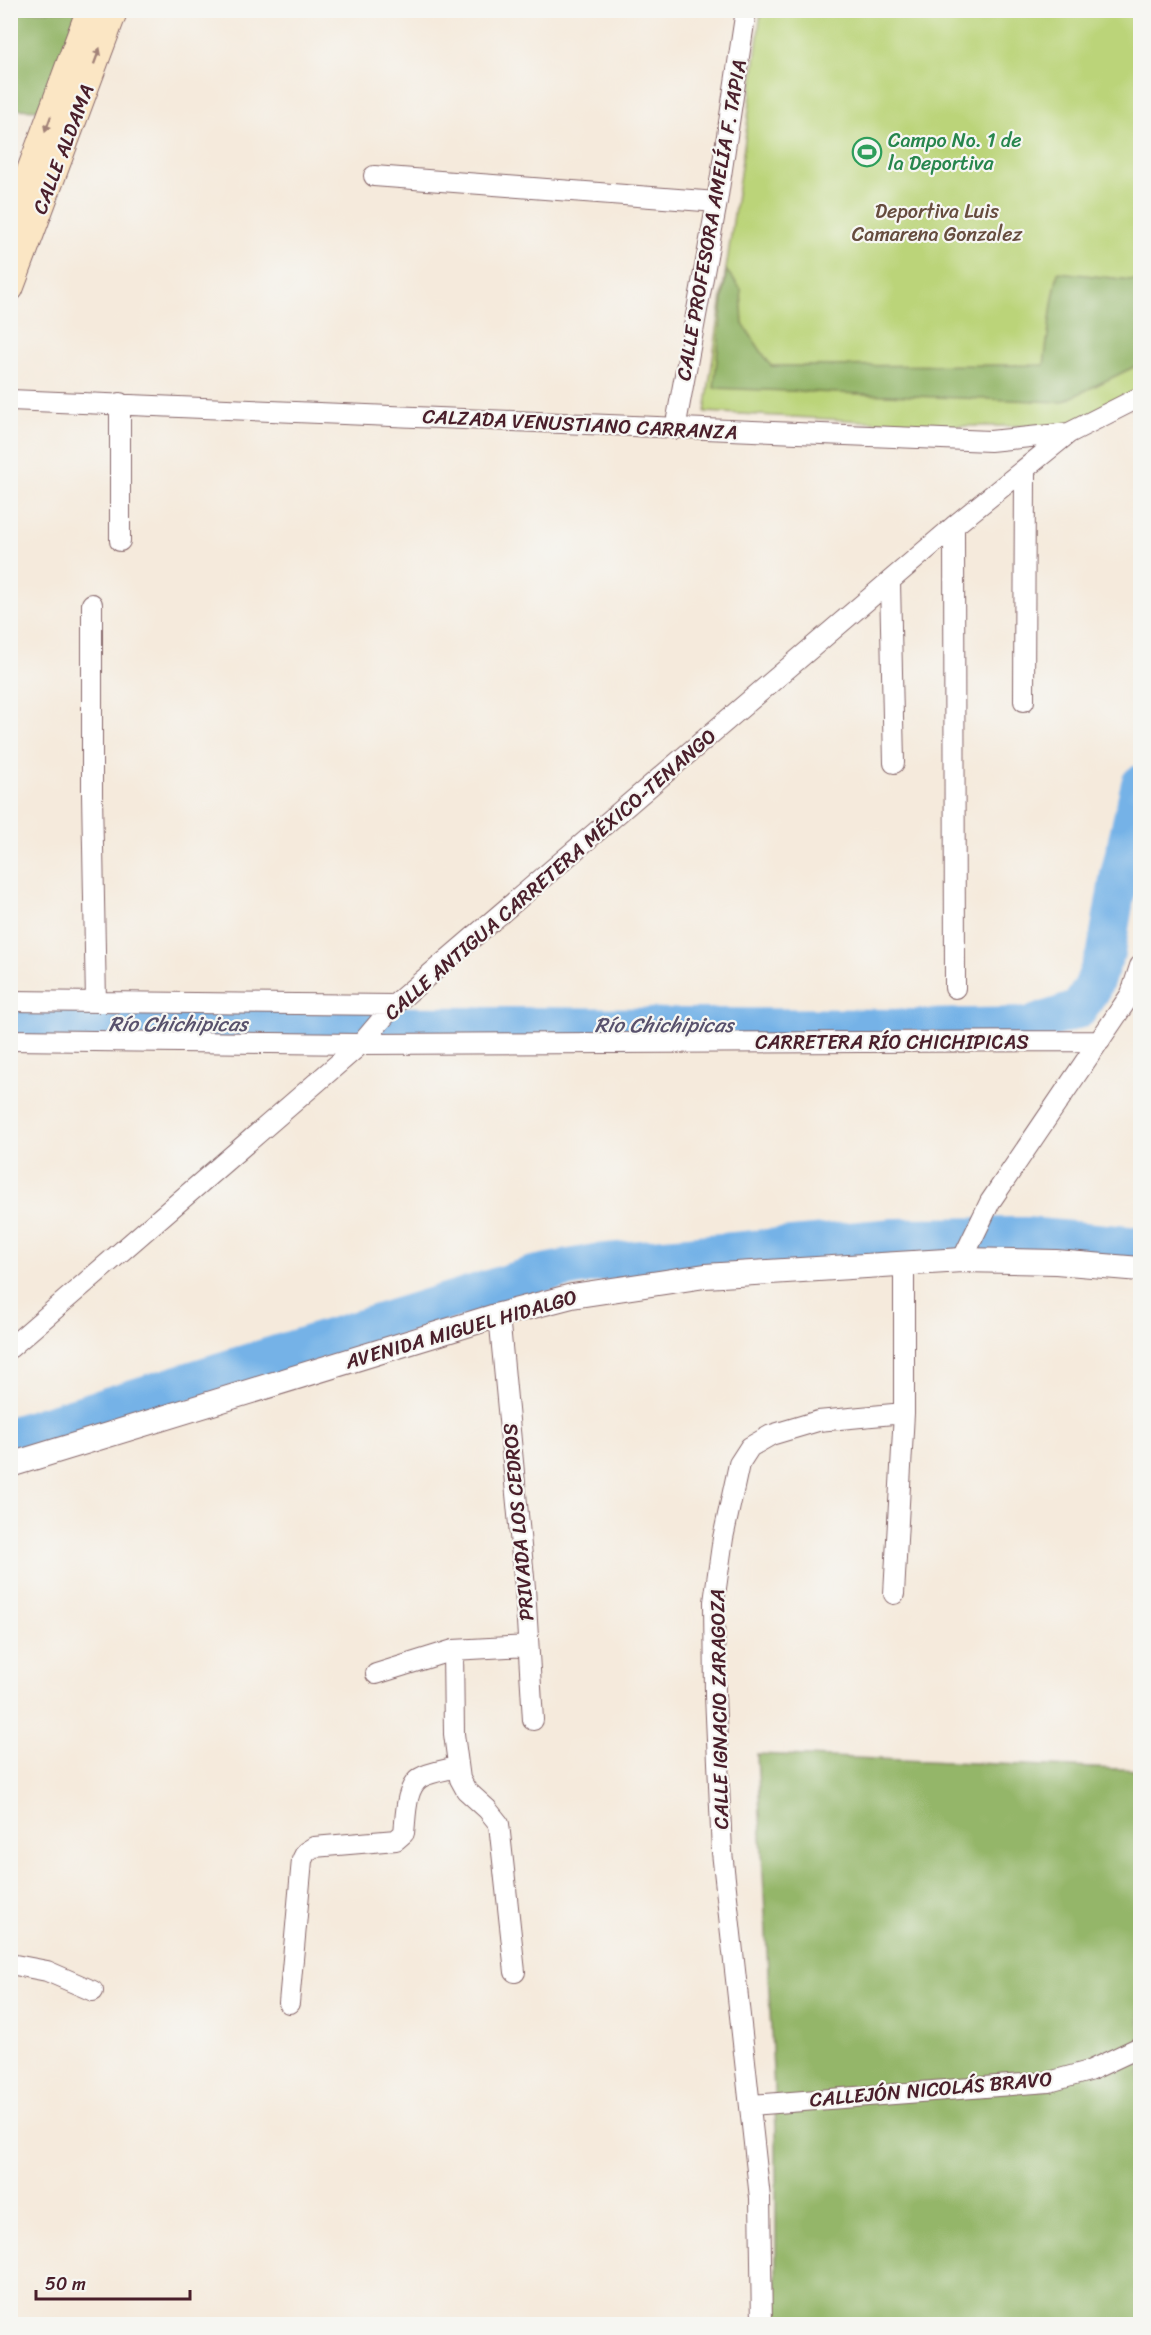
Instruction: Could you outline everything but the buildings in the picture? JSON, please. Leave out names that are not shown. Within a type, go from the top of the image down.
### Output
[{"type":"main road","name":"CALLE ALDAMA","points":[[10,226],[90,10]]},
{"type":"main road","name":"CALLE ALDAMA","points":[[10,288],[114,10]]},
{"type":"street","name":"CALLE PROFESORA AMELÍA F. TAPIA","points":[[675,429],[717,201],[746,10]]},
{"type":"street","points":[[374,176],[717,201]]},
{"type":"street","name":"CALZADA VENUSTIANO CARRANZA","points":[[10,400],[980,441],[1027,439],[1069,433],[1140,397]]},
{"type":"street","points":[[120,403],[120,541]]},
{"type":"street","name":"CALLE ANTIGUA CARRETERA MÉXICO-TENANGO","points":[[10,1348],[362,1042],[389,1011],[954,526],[1025,471],[1069,433]]},
{"type":"street","points":[[1024,701],[1025,471]]},
{"type":"street","points":[[954,526],[955,988]]},
{"type":"street","points":[[890,582],[894,763]]},
{"type":"street","points":[[92,604],[96,1002]]},
{"type":"street","points":[[965,1255],[990,1202],[1131,994],[1140,966]]},
{"type":"street","points":[[10,1001],[389,1011]]},
{"type":"street","name":"CARRETERA RÍO CHICHIPICAS","points":[[10,1040],[1100,1041]]},
{"type":"street","name":"AVENIDA MIGUEL HIDALGO","points":[[10,1465],[499,1315],[572,1296],[705,1276],[904,1262],[965,1255],[1140,1269]]},
{"type":"street","points":[[894,1594],[903,1413],[904,1262]]},
{"type":"street","name":"PRIVADA LOS CEDROS","points":[[376,1674],[453,1650],[528,1646],[525,1588],[499,1315]]},
{"type":"street","name":"CALLE IGNACIO ZARAGOZA","points":[[762,2325],[760,2198],[722,1852],[715,1695],[714,1602],[723,1538],[739,1464],[750,1446],[771,1435],[818,1421],[903,1413]]},
{"type":"street","points":[[528,1646],[532,1720]]},
{"type":"street","points":[[453,1650],[457,1767],[466,1790],[487,1809],[499,1824],[515,1972]]},
{"type":"street","points":[[289,2003],[302,1860],[306,1852],[314,1846],[396,1840],[404,1833],[410,1793],[414,1785],[420,1778],[457,1767]]},
{"type":"street","points":[[10,1964],[47,1971],[93,1991]]},
{"type":"street","name":"CALLEJÓN NICOLÁS BRAVO","points":[[751,2105],[1048,2082],[1089,2071],[1140,2047]]},
{"type":"green space","points":[[11,11],[78,11],[44,110],[11,109]]},
{"type":"green space","name":"Deportiva Luis Camarena Gonzalez","points":[[761,11],[1140,11],[1140,391],[1066,426],[951,426],[705,412],[748,119]]},
{"type":"green space","points":[[726,270],[741,289],[743,324],[771,366],[1044,365],[1058,272],[1140,281],[1140,364],[1062,402],[714,388]]},
{"type":"green space","points":[[757,1754],[1140,1770],[1140,2324],[776,2324],[776,2130]]},
{"type":"waterway","name":"Río Chichipicas","points":[[10,1024],[917,1028],[1029,1026],[1079,1009],[1092,988],[1106,952],[1119,875],[1140,784]]},
{"type":"waterway","points":[[10,1436],[534,1275],[596,1263],[894,1237],[1025,1236],[1140,1246]]},
{"type":"place","name":"Campo No. 1 de la Deportiva","points":[[867,152]]}]
